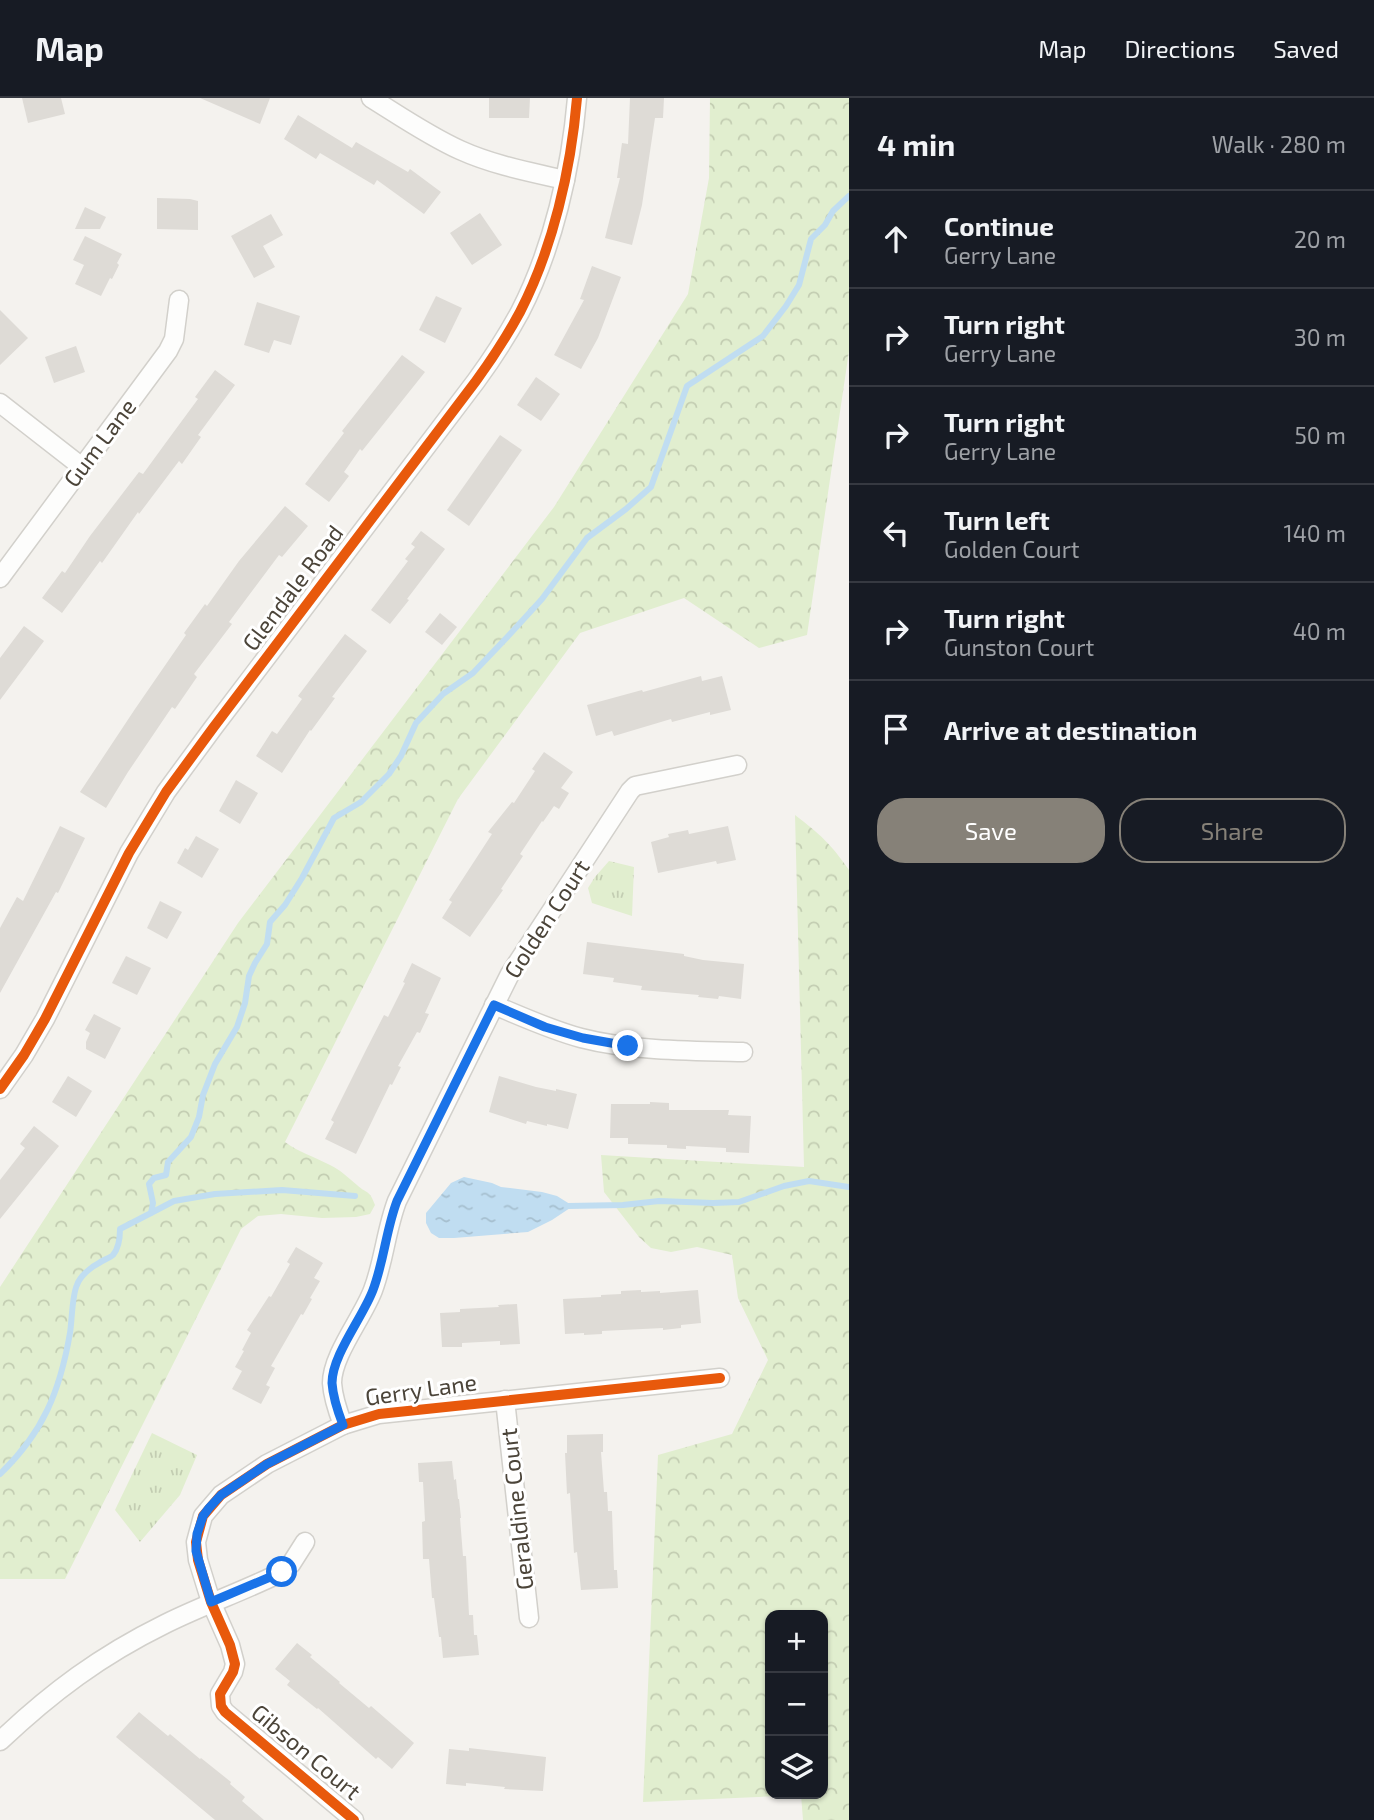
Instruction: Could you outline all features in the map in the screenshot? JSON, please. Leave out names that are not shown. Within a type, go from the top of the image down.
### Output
[{"type":"street","points":[[371,98],[459,150],[488,161],[565,180]]},
{"type":"street","name":"Glendale Road","points":[[0,1089],[46,1019],[128,853],[166,792],[497,351],[539,270],[550,236],[565,180],[577,98]]},
{"type":"street","name":"Gum Lane","points":[[0,578],[168,351],[174,339],[179,300]]},
{"type":"street","points":[[0,403],[82,467]]},
{"type":"street","name":"Golden Court","points":[[343,1425],[332,1381],[338,1361],[372,1293],[391,1217],[510,974],[635,786],[737,765]]},
{"type":"street","points":[[494,1005],[545,1027],[583,1038],[628,1046],[743,1052]]},
{"type":"street","name":"Gerry Lane","points":[[211,1602],[196,1551],[197,1534],[203,1516],[221,1495],[267,1464],[343,1425],[379,1414],[720,1378]]},
{"type":"street","name":"Geraldine Court","points":[[506,1400],[529,1618]]},
{"type":"street","points":[[0,1741],[38,1706],[117,1649],[211,1602],[282,1572],[306,1542]]},
{"type":"street","name":"Gibson Court","points":[[211,1602],[230,1645],[235,1664],[220,1694],[221,1706],[354,1820]]},
{"type":"green space","points":[[710,98],[849,98],[849,351],[807,635],[759,648],[684,598],[580,633],[458,799],[285,1142],[334,1167],[368,1193],[375,1205],[370,1214],[322,1218],[281,1214],[258,1216],[241,1229],[65,1579],[0,1579],[0,1287],[238,923],[554,507],[688,294],[709,178]]},
{"type":"green space","points":[[795,815],[825,840],[849,870],[849,1820],[803,1820],[801,1799],[828,1799],[828,1610],[765,1610],[765,1797],[643,1802],[658,1455],[732,1434],[768,1360],[738,1298],[732,1255],[697,1247],[671,1252],[651,1248],[639,1237],[604,1192],[601,1155],[804,1167]]},
{"type":"green space","points":[[609,861],[634,867],[632,916],[592,903],[588,888]]},
{"type":"green space","points":[[152,1433],[197,1455],[180,1495],[140,1542],[115,1510]]},
{"type":"water","points":[[464,1177],[501,1187],[542,1192],[557,1196],[573,1206],[528,1232],[439,1238],[431,1233],[426,1223],[426,1213],[451,1183]]},
{"type":"building","points":[[22,98],[61,98],[65,114],[28,123]]},
{"type":"building","points":[[200,98],[270,98],[260,124]]},
{"type":"building","points":[[489,98],[530,98],[529,118],[489,118]]},
{"type":"building","points":[[630,98],[664,98],[663,118],[655,118],[642,205],[632,245],[605,238],[620,178],[617,178],[622,143],[628,144]]},
{"type":"building","points":[[298,115],[352,148],[356,142],[408,172],[410,169],[441,192],[424,214],[377,180],[374,185],[320,153],[316,159],[284,139]]},
{"type":"building","points":[[157,198],[198,201],[198,230],[157,229]]},
{"type":"building","points":[[85,207],[106,217],[100,229],[75,229]]},
{"type":"building","points":[[480,213],[502,245],[472,265],[450,233]]},
{"type":"building","points":[[271,214],[283,235],[263,246],[275,267],[254,278],[231,236]]},
{"type":"building","points":[[85,236],[122,254],[112,279],[110,278],[101,296],[75,284],[84,265],[73,260]]},
{"type":"building","points":[[592,266],[621,277],[598,338],[581,369],[554,355],[584,300],[580,299]]},
{"type":"building","points":[[436,296],[462,308],[445,343],[419,330]]},
{"type":"building","points":[[257,302],[300,316],[291,345],[274,340],[269,353],[244,345]]},
{"type":"building","points":[[0,310],[28,338],[0,365]]},
{"type":"building","points":[[76,346],[85,372],[54,383],[45,357]]},
{"type":"building","points":[[402,355],[425,372],[362,451],[360,449],[344,472],[349,476],[329,502],[305,484],[344,433],[342,431]]},
{"type":"building","points":[[215,370],[235,385],[198,435],[201,437],[182,464],[179,461],[62,613],[42,598],[62,571],[65,573],[139,472],[143,474],[198,399],[195,397]]},
{"type":"building","points":[[536,377],[560,394],[541,421],[517,405]]},
{"type":"building","points":[[500,435],[522,450],[469,526],[447,510]]},
{"type":"building","points":[[285,506],[308,526],[282,557],[279,555],[229,622],[232,624],[194,674],[197,677],[175,709],[172,707],[106,808],[80,792],[186,635],[184,633]]},
{"type":"building","points":[[421,531],[445,549],[390,624],[371,610],[408,561],[405,559],[415,547],[411,544]]},
{"type":"building","points":[[440,613],[457,627],[442,645],[425,632]]},
{"type":"building","points":[[24,626],[44,641],[0,700],[0,658]]},
{"type":"building","points":[[345,634],[367,651],[332,697],[335,698],[282,773],[256,756],[272,731],[277,734],[302,699],[298,696]]},
{"type":"building","points":[[701,676],[702,681],[722,676],[731,710],[710,715],[710,712],[672,722],[671,719],[614,736],[612,731],[596,736],[587,705]]},
{"type":"building","points":[[544,752],[573,772],[561,788],[569,793],[559,809],[554,806],[542,821],[520,854],[523,856],[501,889],[503,890],[470,937],[442,918],[452,902],[449,900],[492,834],[488,832],[512,802],[514,803]]},
{"type":"building","points":[[236,780],[258,793],[240,824],[219,811]]},
{"type":"building","points":[[60,826],[85,838],[58,893],[56,892],[0,993],[0,928],[17,897],[23,901]]},
{"type":"building","points":[[728,826],[736,860],[717,864],[716,861],[658,873],[651,842],[669,837],[668,834],[688,830],[689,834]]},
{"type":"building","points":[[196,836],[219,849],[202,878],[177,863]]},
{"type":"building","points":[[160,901],[182,912],[167,939],[147,928]]},
{"type":"building","points":[[587,942],[744,964],[741,999],[641,990],[642,986],[613,982],[614,978],[583,974]]},
{"type":"building","points":[[126,956],[151,968],[137,995],[112,983]]},
{"type":"building","points":[[412,963],[441,978],[425,1013],[429,1014],[420,1033],[417,1032],[398,1066],[401,1067],[356,1154],[325,1139],[334,1122],[331,1120],[384,1015],[388,1017]]},
{"type":"building","points":[[94,1014],[121,1028],[105,1059],[86,1049],[90,1033],[85,1030]]},
{"type":"building","points":[[68,1076],[92,1091],[76,1117],[52,1102]]},
{"type":"building","points":[[499,1076],[536,1087],[577,1094],[568,1129],[527,1121],[526,1124],[489,1112]]},
{"type":"building","points":[[669,1103],[669,1110],[729,1110],[728,1115],[751,1116],[749,1153],[726,1152],[726,1148],[686,1146],[686,1149],[667,1148],[667,1145],[628,1144],[628,1138],[610,1138],[611,1104]]},
{"type":"building","points":[[34,1126],[59,1146],[0,1219],[0,1180],[25,1148],[20,1144]]},
{"type":"building","points":[[296,1247],[323,1263],[314,1278],[320,1281],[303,1315],[301,1314],[271,1366],[275,1368],[266,1385],[270,1387],[261,1404],[232,1389],[242,1371],[235,1367],[251,1333],[247,1330],[269,1296],[271,1297],[290,1264],[287,1262]]},
{"type":"building","points":[[698,1290],[701,1323],[663,1330],[565,1334],[563,1299],[601,1297],[621,1294],[621,1291],[660,1293]]},
{"type":"building","points":[[517,1304],[520,1344],[500,1345],[500,1341],[442,1347],[440,1313]]},
{"type":"building","points":[[603,1434],[601,1452],[604,1492],[607,1492],[608,1511],[612,1511],[614,1570],[617,1570],[618,1588],[581,1590],[577,1552],[574,1553],[570,1493],[567,1494],[567,1435]]},
{"type":"building","points":[[452,1461],[459,1499],[463,1556],[466,1556],[469,1615],[473,1615],[479,1655],[443,1658],[432,1598],[429,1559],[423,1559],[423,1482],[419,1482],[418,1463]]},
{"type":"building","points":[[297,1643],[339,1683],[414,1743],[392,1769],[378,1757],[376,1759],[318,1708],[287,1685],[290,1681],[275,1669]]},
{"type":"building","points":[[139,1712],[231,1782],[245,1797],[242,1801],[264,1820],[215,1820],[116,1737]]},
{"type":"building","points":[[469,1748],[546,1757],[543,1791],[466,1783],[466,1786],[446,1784],[449,1749],[469,1751]]},
{"type":"waterway","points":[[0,1474],[28,1443],[55,1392],[66,1354],[78,1282],[89,1269],[113,1255],[119,1243],[120,1229],[151,1213],[153,1203],[149,1184],[154,1178],[166,1175],[168,1162],[191,1137],[215,1064],[237,1027],[245,1003],[249,976],[267,944],[270,922],[285,905],[302,878],[334,818],[361,802],[389,774],[401,756],[416,723],[443,694],[473,673],[511,633],[542,599],[587,538],[651,487],[687,386],[763,336],[799,285],[811,239],[849,196]]},
{"type":"waterway","points":[[568,1206],[659,1201],[739,1202],[784,1186],[809,1181],[849,1187]]},
{"type":"waterway","points":[[151,1213],[174,1201],[215,1194],[282,1190],[355,1196]]},
{"type":"cycle path","points":[[0,1089],[45,1019],[129,853],[166,792],[476,381],[510,330],[532,287],[559,208],[577,98]]},
{"type":"cycle path","points":[[354,1820],[221,1706],[220,1694],[235,1664],[198,1560],[196,1542],[203,1516],[221,1495],[267,1464],[343,1425],[379,1414],[720,1378]]},
{"type":"route","points":[[282,1572],[211,1602],[196,1551],[197,1534],[203,1516],[221,1495],[267,1464],[343,1425],[332,1381],[334,1370],[372,1293],[397,1201],[494,1005],[545,1027],[583,1038],[628,1046]]}]
